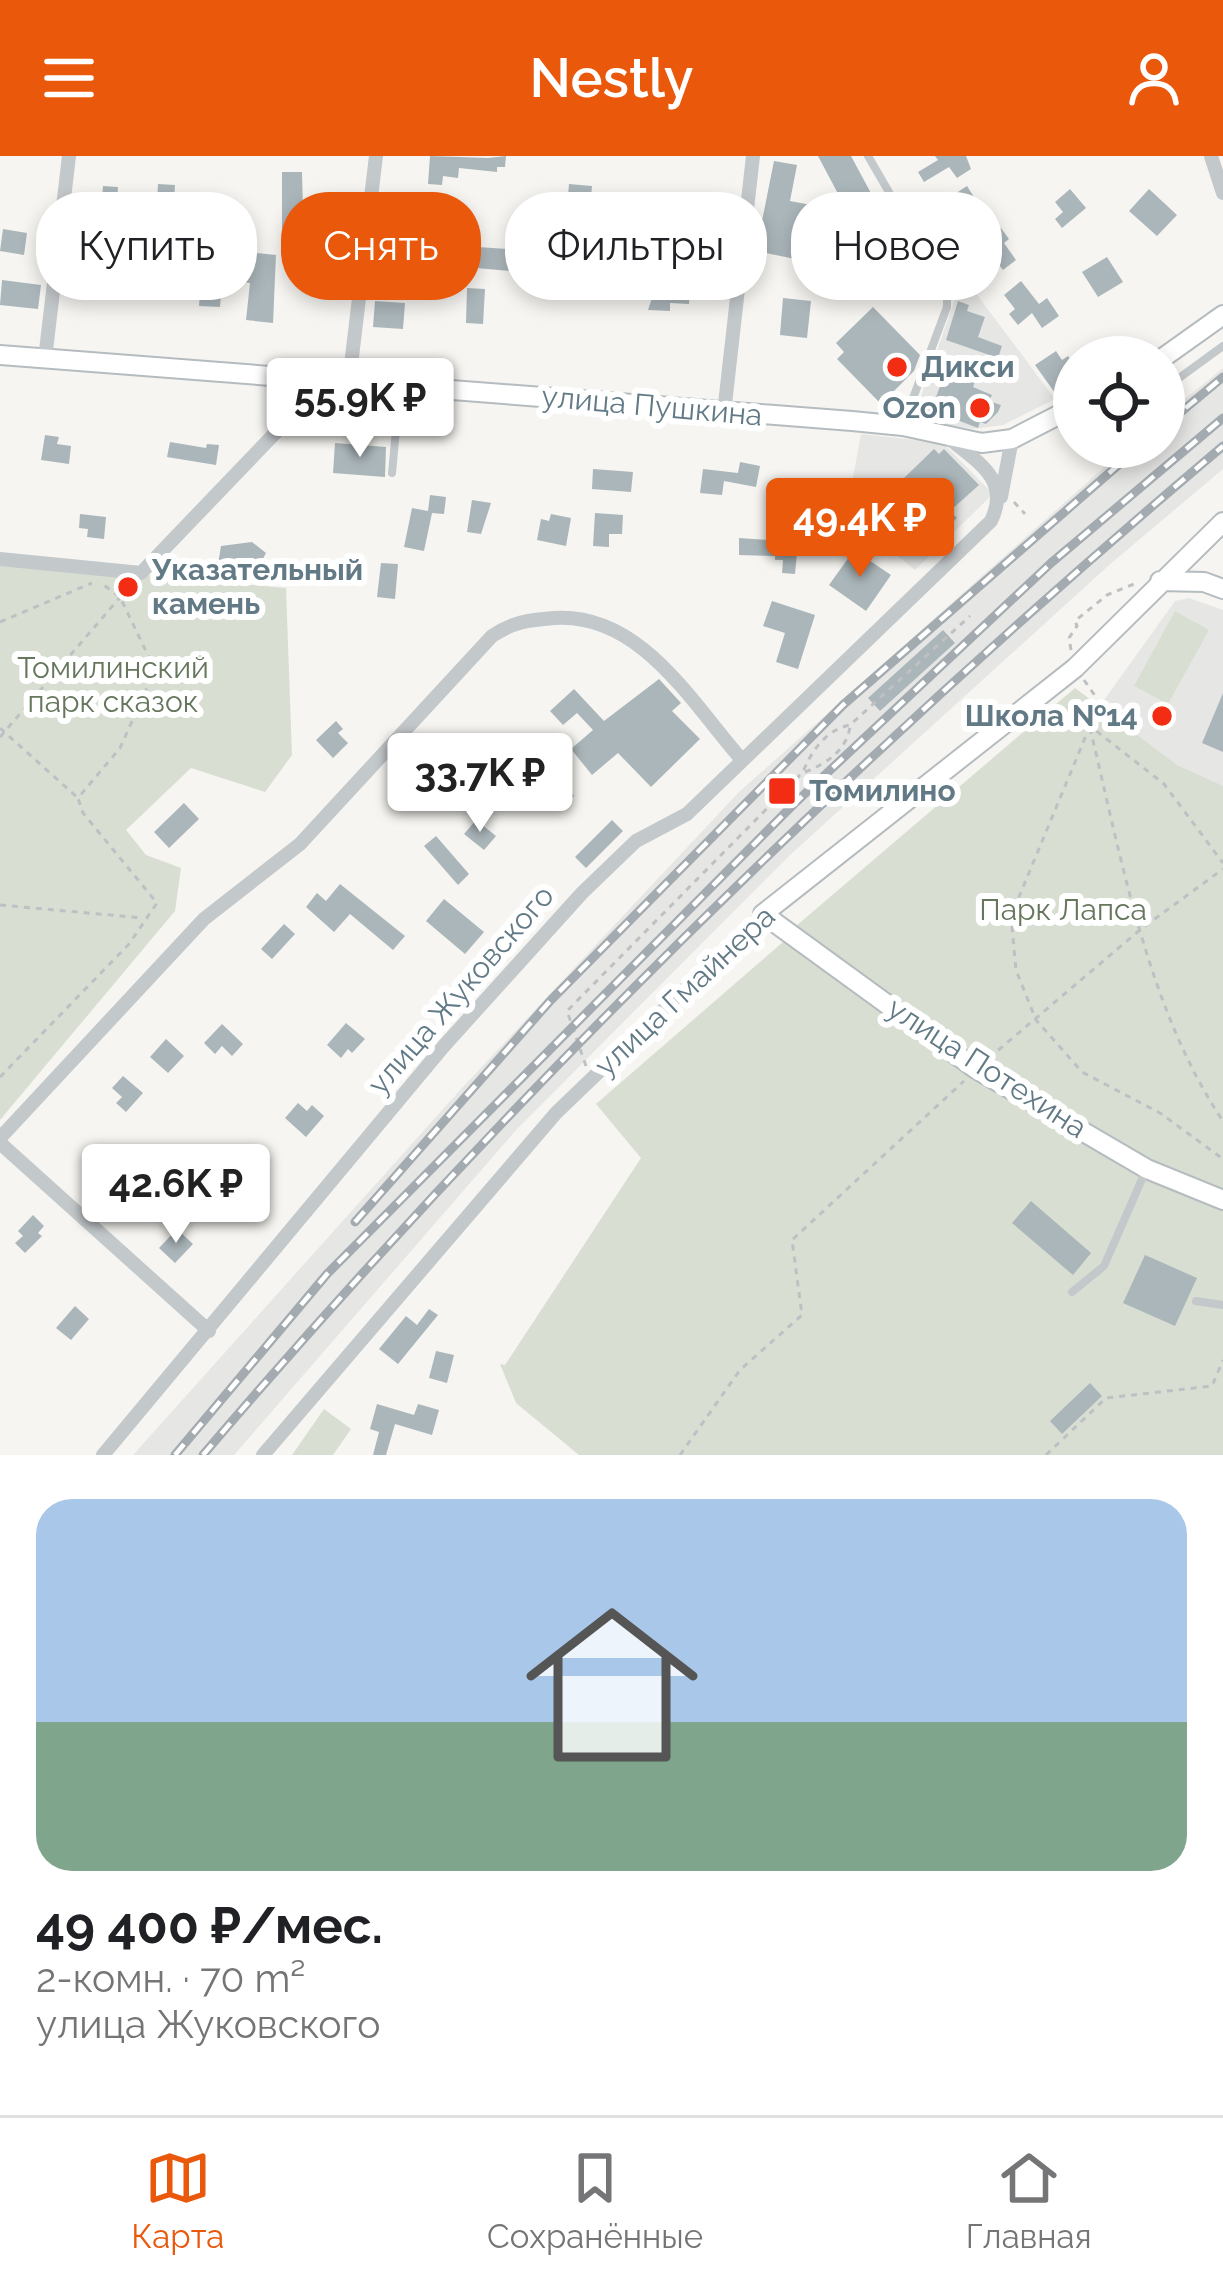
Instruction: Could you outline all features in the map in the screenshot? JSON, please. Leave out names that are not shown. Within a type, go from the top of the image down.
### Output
[{"type":"street","points":[[45,359],[69,156]]},
{"type":"street","points":[[349,382],[376,156]]},
{"type":"street","points":[[724,412],[753,156]]},
{"type":"street","points":[[1211,156],[1223,193]]},
{"type":"street","points":[[1185,342],[1223,316]]},
{"type":"street","name":"улица Пушкина","points":[[0,355],[903,426],[982,442],[1012,439]]},
{"type":"street","points":[[0,559],[141,573],[326,380]]},
{"type":"street","points":[[1012,439],[1053,418]]},
{"type":"street","points":[[945,435],[997,483],[1007,501]]},
{"type":"street","name":"улица Жуковского","points":[[103,1455],[443,1047],[582,892],[636,841],[687,814],[991,521],[1007,501],[1012,439]]},
{"type":"street","name":"улица Гмайнера","points":[[263,1455],[556,1113],[764,914],[1075,668],[1223,522]]},
{"type":"street","points":[[1160,580],[1204,582],[1223,589]]},
{"type":"street","points":[[209,1331],[0,1140],[204,919],[300,844],[492,636],[514,621],[577,616],[608,624],[640,644],[742,760]]},
{"type":"street","name":"улица Потехина","points":[[764,914],[976,1069],[1147,1169],[1223,1200]]},
{"type":"lane","points":[[868,156],[947,292],[947,307],[903,426]]},
{"type":"lane","points":[[1185,373],[1223,346]]},
{"type":"lane","points":[[368,416],[371,384]]},
{"type":"lane","points":[[392,473],[400,386]]},
{"type":"lane","points":[[1072,1292],[1104,1266],[1147,1169]]},
{"type":"lane","points":[[1196,1301],[1223,1305]]},
{"type":"path","points":[[1007,501],[1025,514]]},
{"type":"path","points":[[0,1077],[129,944],[157,903],[83,813],[78,798],[2,732],[141,573]]},
{"type":"path","points":[[0,622],[83,584],[98,582],[120,597],[155,670],[120,748],[78,798]]},
{"type":"path","points":[[1134,584],[1107,596],[1075,621],[1069,638],[1075,668],[1098,700],[1011,916],[1016,970],[1036,1020],[1082,1072],[1160,1113],[1223,1159]]},
{"type":"path","points":[[591,1079],[567,1011],[803,772],[810,753],[823,740],[836,728],[850,725],[970,616]]},
{"type":"path","points":[[803,772],[825,764],[848,742],[850,725]]},
{"type":"path","points":[[680,1455],[740,1370],[802,1315],[792,1240],[976,1069],[1223,866],[1164,784],[1090,726]]},
{"type":"path","points":[[1090,726],[1141,929],[1198,1085],[1223,1121]]},
{"type":"path","points":[[0,905],[145,919]]},
{"type":"path","points":[[1046,1455],[1106,1398],[1212,1386],[1223,1360]]},
{"type":"shaded area","points":[[955,300],[981,300],[1053,396],[1003,425],[973,429],[913,419]]},
{"type":"shaded area","points":[[1223,368],[1223,469],[1108,566],[789,856],[517,1129],[234,1455],[133,1455],[461,1089],[738,793],[1103,468],[1185,468],[1185,399]]},
{"type":"shaded area","points":[[861,434],[943,443],[993,494],[915,570],[846,515]]},
{"type":"shaded area","name":"Школа №14","points":[[1189,598],[1223,610],[1223,825],[1101,729],[1102,703],[1175,601]]},
{"type":"green space","name":"Томилинский парк сказок","points":[[0,561],[286,588],[292,755],[265,792],[191,768],[126,830],[146,855],[181,868],[175,911],[0,1120]]},
{"type":"green space","points":[[1175,611],[1209,630],[1168,704],[1134,686]]},
{"type":"green space","name":"Парк Лапса","points":[[1075,688],[1177,765],[1223,786],[1223,1455],[579,1455],[516,1403],[500,1364],[505,1365],[641,1158],[596,1104]]},
{"type":"green space","points":[[324,1409],[351,1429],[333,1455],[292,1455]]},
{"type":"building","points":[[430,156],[506,156],[505,167],[497,167],[497,172],[459,168],[458,178],[443,176],[442,185],[428,184]]},
{"type":"building","points":[[818,156],[851,156],[870,192],[837,192]]},
{"type":"building","points":[[935,156],[966,156],[971,169],[957,178],[949,167],[924,182],[918,172],[938,160]]},
{"type":"building","points":[[774,161],[797,165],[790,201],[791,258],[767,253],[767,196]]},
{"type":"building","points":[[282,172],[302,172],[303,192],[282,192]]},
{"type":"building","points":[[158,184],[175,185],[175,192],[158,192]]},
{"type":"building","points":[[569,184],[592,186],[592,192],[568,192]]},
{"type":"building","points":[[1070,189],[1086,208],[1062,228],[1055,219],[1063,212],[1055,202]]},
{"type":"building","points":[[1149,189],[1177,215],[1157,236],[1129,211]]},
{"type":"building","points":[[3,229],[27,233],[24,255],[0,251]]},
{"type":"building","points":[[1002,229],[1009,239],[1004,243],[1016,260],[1003,270]]},
{"type":"building","points":[[481,247],[505,249],[505,271],[481,268]]},
{"type":"building","points":[[257,253],[276,255],[273,323],[246,320],[248,300],[257,300]]},
{"type":"building","points":[[1107,257],[1123,282],[1098,297],[1082,272]]},
{"type":"building","points":[[2,280],[36,284],[38,309],[0,305]]},
{"type":"building","points":[[1021,281],[1039,304],[1047,298],[1059,316],[1042,328],[1032,313],[1018,325],[1009,314],[1015,309],[1004,295]]},
{"type":"building","points":[[481,289],[485,289],[483,324],[466,323],[467,300],[481,300]]},
{"type":"building","points":[[783,298],[811,301],[807,338],[780,335]]},
{"type":"building","points":[[199,300],[221,300],[220,307],[199,306]]},
{"type":"building","points":[[651,300],[689,300],[689,304],[670,303],[670,311],[648,310]]},
{"type":"building","points":[[375,301],[405,303],[403,329],[373,327]]},
{"type":"building","points":[[958,301],[969,305],[967,311],[985,317],[978,337],[1002,346],[998,358],[946,340]]},
{"type":"building","points":[[873,307],[920,355],[914,371],[881,404],[837,359],[844,352],[836,343]]},
{"type":"building","points":[[1053,353],[1053,390],[1035,365]]},
{"type":"building","points":[[944,376],[975,382],[973,387],[1001,405],[998,412],[978,428],[931,410]]},
{"type":"building","points":[[45,435],[59,437],[57,444],[71,446],[69,464],[41,460]]},
{"type":"building","points":[[170,442],[206,448],[207,444],[219,445],[216,465],[167,457]]},
{"type":"building","points":[[335,443],[386,447],[385,477],[333,473]]},
{"type":"building","points":[[934,449],[939,454],[944,449],[979,485],[950,511],[957,518],[921,552],[876,505]]},
{"type":"building","points":[[740,462],[760,466],[756,487],[724,481],[722,495],[700,493],[703,469],[738,473]]},
{"type":"building","points":[[593,469],[633,472],[631,492],[592,489]]},
{"type":"building","points":[[430,495],[446,497],[444,514],[432,513],[424,551],[404,547],[412,508],[428,511]]},
{"type":"building","points":[[472,500],[491,503],[481,534],[467,532]]},
{"type":"building","points":[[595,513],[623,515],[622,534],[609,534],[609,547],[593,546]]},
{"type":"building","points":[[80,514],[106,517],[104,539],[87,537],[88,529],[79,528]]},
{"type":"building","points":[[551,514],[571,518],[566,546],[537,540],[541,519],[549,521]]},
{"type":"building","points":[[739,538],[798,542],[795,574],[782,573],[783,560],[775,556],[739,555]]},
{"type":"building","points":[[252,542],[266,553],[258,568],[248,569],[235,580],[217,570],[221,546]]},
{"type":"building","points":[[854,550],[891,575],[866,611],[829,585]]},
{"type":"building","points":[[381,563],[398,564],[395,599],[377,597]]},
{"type":"building","points":[[772,601],[815,615],[798,669],[776,662],[785,633],[763,626]]},
{"type":"building","points":[[943,630],[955,643],[880,711],[868,698]]},
{"type":"building","points":[[659,679],[681,703],[672,711],[700,739],[651,787],[618,753],[592,775],[571,749],[593,730],[577,713],[563,725],[550,711],[574,689],[604,721]]},
{"type":"building","points":[[1223,693],[1223,752],[1202,743]]},
{"type":"building","points":[[336,721],[343,729],[338,733],[348,743],[333,758],[316,740]]},
{"type":"building","points":[[556,773],[574,796],[562,806],[543,783]]},
{"type":"building","points":[[184,803],[199,819],[169,848],[154,832]]},
{"type":"building","points":[[476,820],[496,836],[484,850],[464,834]]},
{"type":"building","points":[[612,820],[623,831],[586,868],[575,857]]},
{"type":"building","points":[[436,836],[469,874],[458,885],[424,846]]},
{"type":"building","points":[[340,884],[405,936],[393,950],[350,914],[334,932],[306,907],[317,893],[326,901]]},
{"type":"building","points":[[444,899],[484,932],[465,954],[426,921]]},
{"type":"building","points":[[284,924],[295,934],[272,959],[261,949]]},
{"type":"building","points":[[346,1023],[365,1039],[341,1058],[327,1045]]},
{"type":"building","points":[[222,1024],[243,1044],[232,1056],[222,1046],[215,1054],[204,1043]]},
{"type":"building","points":[[166,1039],[184,1056],[168,1073],[150,1057]]},
{"type":"building","points":[[123,1076],[143,1093],[126,1112],[116,1103],[122,1097],[112,1088]]},
{"type":"building","points":[[298,1103],[307,1111],[312,1105],[324,1116],[306,1137],[285,1118]]},
{"type":"building","points":[[108,1164],[122,1177],[101,1200],[87,1188]]},
{"type":"building","points":[[1031,1201],[1091,1253],[1073,1275],[1012,1223]]},
{"type":"building","points":[[33,1215],[44,1226],[38,1233],[42,1236],[25,1253],[15,1243],[23,1236],[18,1231]]},
{"type":"building","points":[[177,1229],[193,1244],[175,1263],[159,1248]]},
{"type":"building","points":[[1145,1255],[1197,1278],[1175,1326],[1123,1303]]},
{"type":"building","points":[[75,1306],[89,1319],[71,1340],[56,1328]]},
{"type":"building","points":[[429,1309],[438,1315],[398,1364],[379,1349],[406,1316],[417,1325]]},
{"type":"building","points":[[436,1351],[454,1355],[447,1383],[429,1378]]},
{"type":"building","points":[[1090,1383],[1102,1396],[1062,1434],[1050,1421]]},
{"type":"building","points":[[377,1404],[414,1415],[418,1404],[439,1410],[432,1435],[395,1424],[386,1455],[373,1455],[379,1432],[370,1429]]},
{"type":"railway","points":[[1185,409],[1223,377]]},
{"type":"railway","points":[[175,1455],[327,1274],[794,804],[1051,563],[1223,418]]},
{"type":"railway","points":[[203,1455],[442,1187],[692,930],[953,683],[1223,446]]},
{"type":"railway","points":[[355,1222],[551,1000],[843,705],[1115,468]]},
{"type":"place","name":"Дикси","points":[[897,367]]},
{"type":"place","name":"Ozon","points":[[980,408]]},
{"type":"place","name":"Указательный камень","points":[[128,587]]},
{"type":"place","name":"Школа №14","points":[[1162,716]]},
{"type":"place","name":"Томилино","points":[[782,791]]}]
